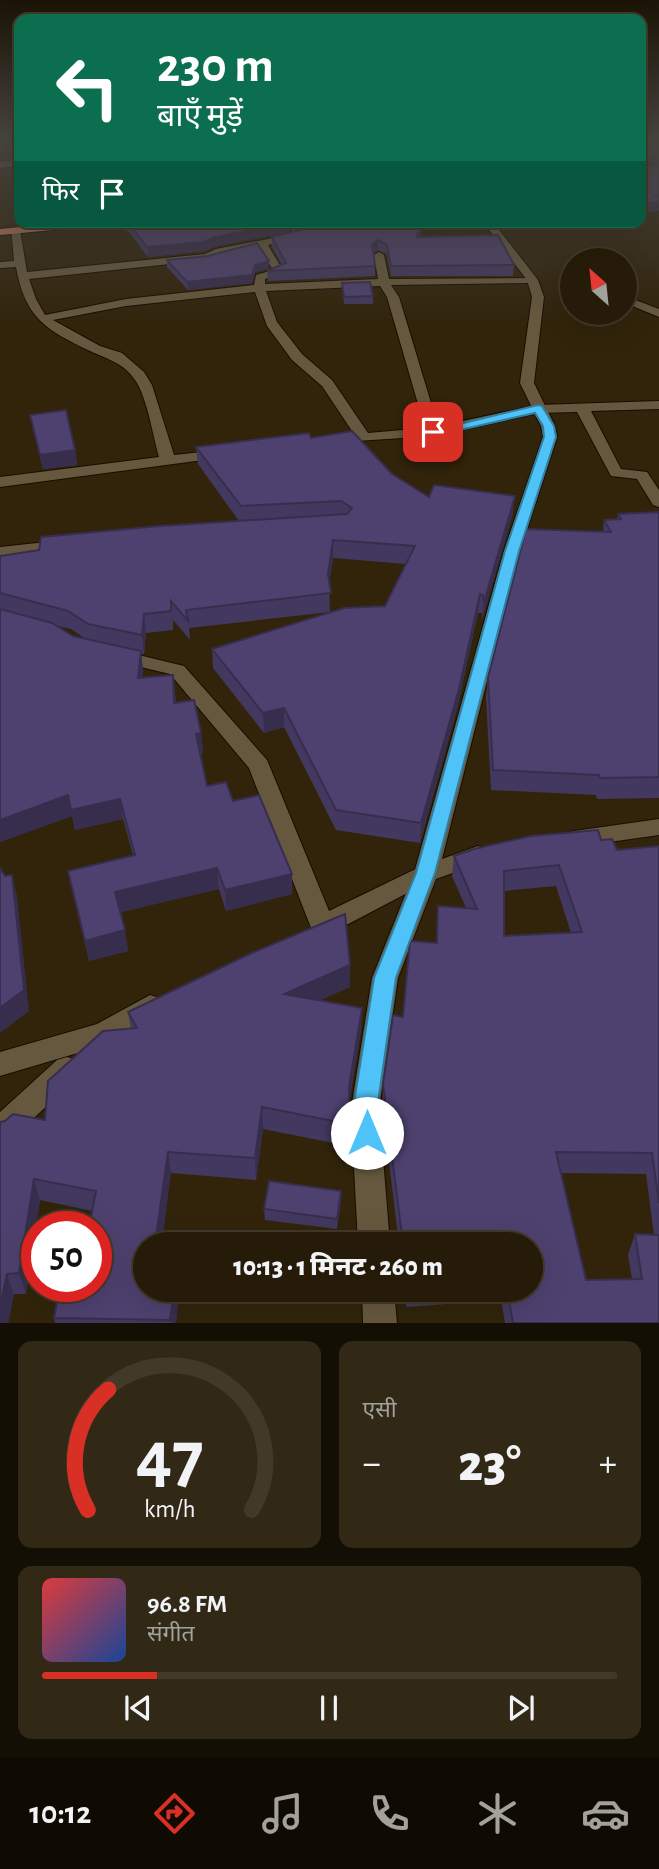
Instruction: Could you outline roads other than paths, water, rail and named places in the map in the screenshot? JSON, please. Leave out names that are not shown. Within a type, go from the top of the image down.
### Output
[{"type":"main road","points":[[0,232],[38,228]]},
{"type":"street","points":[[0,265],[22,270],[208,257],[216,252],[301,236],[295,228]]},
{"type":"street","points":[[373,1232],[365,1109],[385,978],[426,873],[512,551],[550,437],[548,426],[527,383],[538,297],[532,280],[493,228]]},
{"type":"street","points":[[15,230],[31,305],[42,319],[96,349],[117,356],[139,375],[145,385],[168,461]]},
{"type":"street","points":[[262,243],[279,272],[260,276],[259,288],[271,323],[297,357],[327,383],[363,436]]},
{"type":"street","points":[[379,255],[384,282],[393,297],[433,432]]},
{"type":"street","points":[[42,319],[70,311],[259,288],[384,282],[532,280]]},
{"type":"street","points":[[637,304],[659,313]]},
{"type":"street","points":[[311,442],[433,432],[538,409],[659,405]]},
{"type":"street","points":[[583,409],[616,473],[659,474]]},
{"type":"street","points":[[0,482],[233,452]]},
{"type":"street","points":[[642,475],[659,502]]},
{"type":"street","points":[[0,552],[77,544]]},
{"type":"street","points":[[97,652],[177,670],[259,765],[322,926]]},
{"type":"street","points":[[554,842],[659,827]]},
{"type":"street","points":[[297,937],[426,873],[501,850]]},
{"type":"street","points":[[0,1131],[107,1032],[171,995]]},
{"type":"street","points":[[0,1064],[107,1032]]},
{"type":"street","points":[[379,1302],[380,1323]]}]
